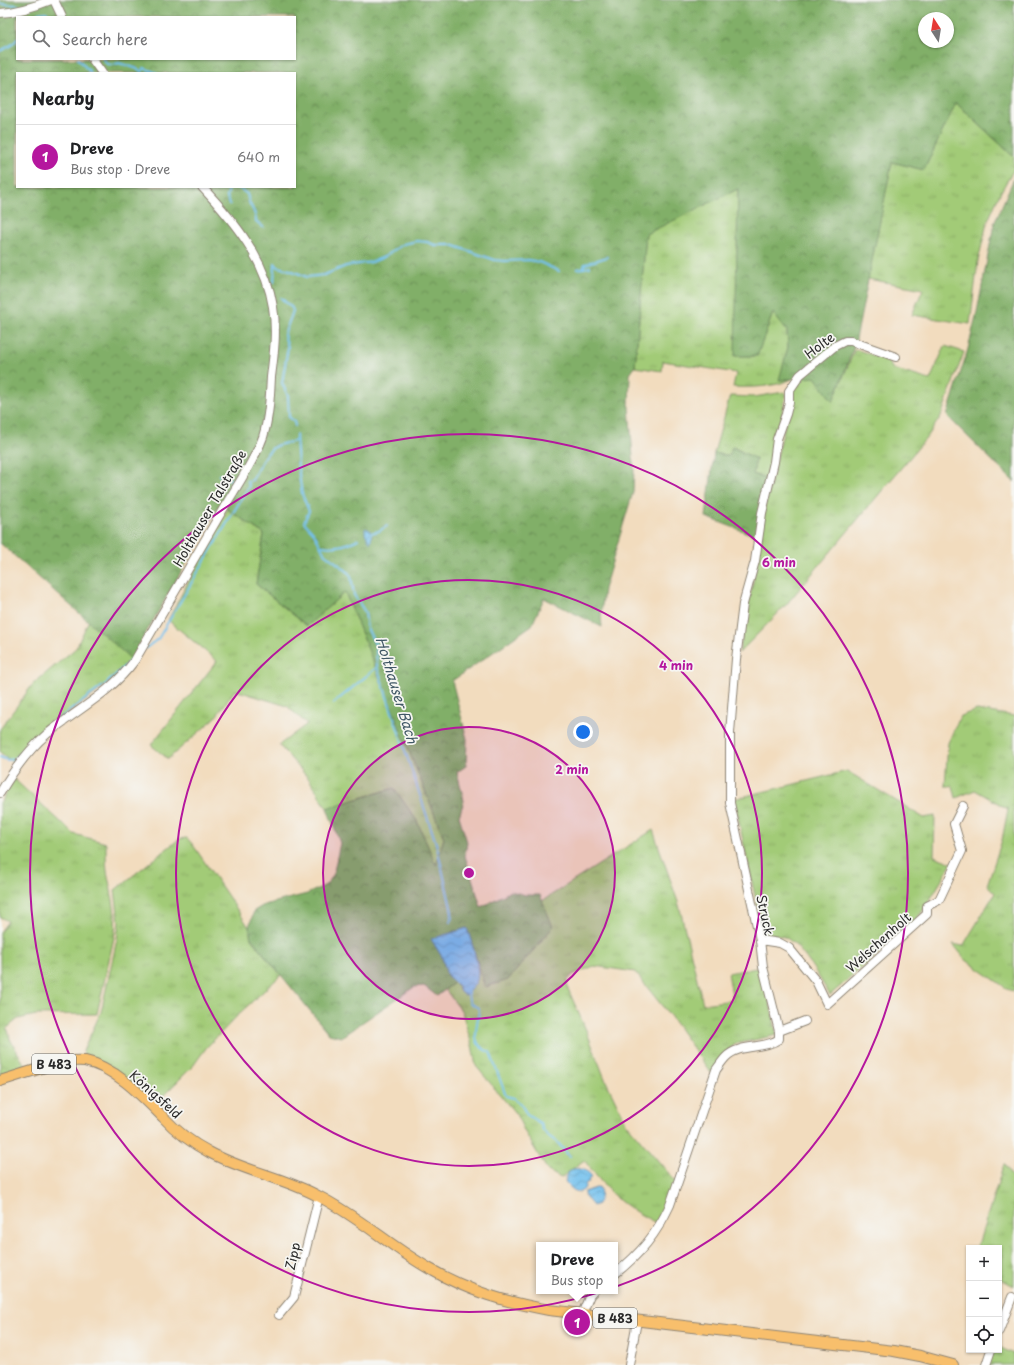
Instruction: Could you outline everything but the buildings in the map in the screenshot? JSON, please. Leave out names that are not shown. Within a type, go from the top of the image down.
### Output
[{"type":"main road","name":"Königsfeld","points":[[0,1081],[61,1062],[78,1060],[87,1062],[107,1070],[132,1087],[163,1118],[186,1138],[221,1158],[289,1182],[319,1196]]},
{"type":"main road","name":"B 483","points":[[319,1196],[349,1214],[429,1269],[498,1299],[522,1305],[582,1314],[894,1352],[920,1356],[953,1365]]},
{"type":"street","points":[[0,13],[38,6],[50,0]]},
{"type":"street","points":[[54,0],[62,16]]},
{"type":"street","points":[[93,60],[101,72]]},
{"type":"street","name":"Holthauser Talstraße","points":[[0,793],[17,766],[35,745],[58,725],[112,686],[132,665],[244,474],[262,438],[268,408],[274,342],[274,318],[270,292],[264,275],[247,241],[228,216],[203,188]]},
{"type":"street","name":"Holte","points":[[789,391],[800,375],[835,346],[845,341],[851,341],[896,357]]},
{"type":"street","name":"Struck","points":[[779,1031],[764,967],[760,940],[730,803],[730,733],[736,659],[743,604],[755,561],[762,512],[774,462],[777,439],[789,402],[789,391]]},
{"type":"street","name":"Welschenholt","points":[[760,940],[780,943],[789,948],[816,980],[827,1004],[927,914],[928,906],[939,900],[962,851],[954,824],[962,806]]},
{"type":"street","points":[[618,1272],[633,1259],[648,1243],[660,1225],[670,1205],[716,1070],[727,1056],[744,1048],[772,1044],[779,1038],[779,1031],[806,1021]]},
{"type":"street","name":"Zipp","points":[[279,1315],[294,1297],[319,1196]]},
{"type":"street","points":[[582,1314],[591,1294]]},
{"type":"street","points":[[1002,1323],[1012,1297]]},
{"type":"street","points":[[629,1365],[636,1321]]},
{"type":"street","points":[[986,1365],[990,1353]]},
{"type":"green space","points":[[0,0],[1014,0],[1014,157],[956,103],[924,170],[892,162],[855,344],[833,402],[815,377],[779,380],[788,347],[787,331],[773,313],[757,356],[735,356],[738,189],[646,234],[635,367],[630,374],[629,407],[634,470],[633,492],[604,589],[601,616],[602,627],[544,598],[532,625],[452,681],[467,739],[466,766],[457,772],[464,801],[459,816],[467,842],[465,856],[481,907],[511,891],[525,895],[540,895],[553,927],[508,980],[485,987],[467,928],[432,939],[442,957],[447,975],[455,982],[437,996],[424,986],[414,987],[341,1037],[329,1034],[251,938],[249,927],[254,911],[264,905],[307,894],[326,885],[333,876],[340,843],[327,808],[394,788],[417,821],[436,865],[444,838],[345,592],[307,626],[256,584],[264,534],[220,504],[131,659],[0,543]]},
{"type":"green space","points":[[956,103],[1014,157],[1014,169],[1000,193],[987,223],[978,261],[970,324],[912,315],[923,289],[868,279],[892,162],[924,170]]},
{"type":"green space","points":[[1014,178],[1014,482],[947,416],[968,349],[977,312],[994,224]]},
{"type":"green space","points":[[738,189],[736,356],[757,356],[773,313],[787,331],[788,347],[780,380],[792,379],[779,384],[733,387],[736,373],[663,361],[662,371],[635,367],[646,233]]},
{"type":"green space","points":[[945,346],[964,352],[941,416],[928,436],[785,606],[739,653],[758,557],[765,506],[795,384],[804,377],[815,376],[833,401],[855,349],[887,360],[893,369],[930,380]]},
{"type":"green space","points":[[784,392],[786,396],[772,464],[767,480],[753,474],[756,459],[733,447],[729,456],[714,453],[730,396],[754,397]]},
{"type":"green space","points":[[732,447],[756,459],[753,474],[767,480],[756,536],[706,517],[714,453],[729,456]]},
{"type":"green space","points":[[227,509],[264,534],[256,584],[307,626],[345,592],[444,838],[436,866],[417,821],[394,788],[327,808],[309,779],[279,745],[307,724],[287,706],[235,690],[215,718],[168,759],[151,745],[217,661],[168,620]]},
{"type":"green space","points":[[89,620],[131,659],[115,679],[33,739],[13,763],[0,752],[0,729],[33,684],[76,648]]},
{"type":"green space","points":[[977,710],[1014,716],[1014,991],[1009,990],[966,960],[953,944],[963,946],[995,893],[987,885],[1002,840],[1008,809],[975,790],[956,798],[953,786],[945,786],[948,743],[960,716]]},
{"type":"green space","points":[[847,771],[924,818],[935,816],[934,856],[952,863],[925,908],[910,927],[830,995],[810,963],[797,947],[784,937],[763,933],[734,799]]},
{"type":"green space","points":[[14,779],[74,834],[106,843],[107,871],[115,917],[115,933],[97,1014],[36,1015],[18,1019],[6,1029],[8,1030],[10,1039],[27,1069],[0,1076],[0,932],[8,921],[0,917],[0,803]]},
{"type":"green space","points":[[653,830],[679,905],[703,1004],[733,1000],[728,973],[762,967],[777,1035],[735,1044],[723,1055],[711,1073],[671,1017],[635,972],[594,966],[572,975],[567,981],[568,989],[605,1079],[626,1123],[676,1182],[658,1224],[619,1200],[605,1186],[584,1160],[561,1178],[548,1171],[516,1114],[476,1066],[472,1045],[462,1012],[445,989],[455,982],[460,992],[470,988],[475,984],[478,968],[485,987],[508,980],[553,927],[542,901]]},
{"type":"green space","points":[[187,838],[249,927],[251,939],[281,975],[242,1011],[206,1048],[193,1066],[156,1103],[104,1064],[84,1055],[83,1051],[101,1012],[117,939],[119,922],[115,890],[179,839]]},
{"type":"green space","points":[[1004,1164],[1014,1180],[1014,1286],[1002,1280],[1002,1245],[978,1245]]},
{"type":"green space","points":[[1002,1348],[1014,1354],[1014,1365],[988,1365],[991,1353],[1002,1353]]},
{"type":"water","points":[[365,528],[371,532],[372,537],[370,543],[365,533]]},
{"type":"water","points":[[467,928],[477,963],[478,977],[476,983],[466,995],[464,995],[460,992],[458,986],[447,975],[442,957],[431,939]]},
{"type":"water","points":[[573,1169],[584,1170],[592,1177],[588,1180],[589,1182],[586,1183],[584,1189],[579,1192],[573,1190],[565,1181],[568,1173]]},
{"type":"water","points":[[599,1187],[601,1193],[599,1202],[593,1206],[584,1195],[584,1192]]},
{"type":"waterway","points":[[0,4],[18,5]]},
{"type":"waterway","points":[[35,16],[39,13],[46,12],[50,16]]},
{"type":"waterway","points":[[0,51],[12,45],[16,40]]},
{"type":"waterway","points":[[79,60],[90,72]]},
{"type":"waterway","name":"Holthauser Bach","points":[[104,60],[107,64],[112,65],[119,63],[138,69],[142,72]]},
{"type":"waterway","name":"Holthauser Bach","points":[[142,72],[144,68],[154,72]]},
{"type":"waterway","name":"Holthauser Bach","points":[[229,188],[227,197],[230,204]]},
{"type":"waterway","points":[[238,188],[247,194],[256,221],[263,227]]},
{"type":"waterway","points":[[275,263],[278,267],[307,277],[324,275],[346,266],[372,262],[384,257],[403,244],[417,241],[435,245],[452,245],[495,260],[529,260],[539,262],[559,271]]},
{"type":"waterway","points":[[583,268],[585,264],[607,257]]},
{"type":"waterway","name":"Holthauser Bach","points":[[274,282],[275,264]]},
{"type":"waterway","points":[[577,269],[590,267]]},
{"type":"waterway","name":"Holthauser Bach","points":[[281,298],[292,308],[293,311],[284,335],[288,347],[282,383],[288,396],[289,417],[294,421],[295,426]]},
{"type":"waterway","name":"Holthauser Bach","points":[[296,435],[298,468],[302,494],[309,511],[304,522],[314,533],[324,553],[347,571],[351,576],[354,595],[365,612],[367,628],[376,646],[377,667],[436,843],[452,912],[451,922]]},
{"type":"waterway","points":[[146,648],[158,639],[249,486],[247,481],[252,480],[262,460],[273,447],[296,440]]},
{"type":"waterway","points":[[219,475],[234,481]]},
{"type":"waterway","points":[[371,533],[379,531],[387,526]]},
{"type":"waterway","points":[[322,546],[340,546],[358,539]]},
{"type":"waterway","points":[[0,757],[7,760],[15,759],[44,730],[107,683],[131,660]]},
{"type":"waterway","points":[[334,703],[376,668]]},
{"type":"waterway","name":"Holthauser Bach","points":[[468,993],[470,1003],[479,1008],[476,1039],[483,1049],[490,1052],[506,1096],[514,1098],[521,1104],[527,1115],[540,1123],[547,1135],[558,1143],[570,1157]]},
{"type":"place","name":"Dreve","points":[[577,1322]]}]
